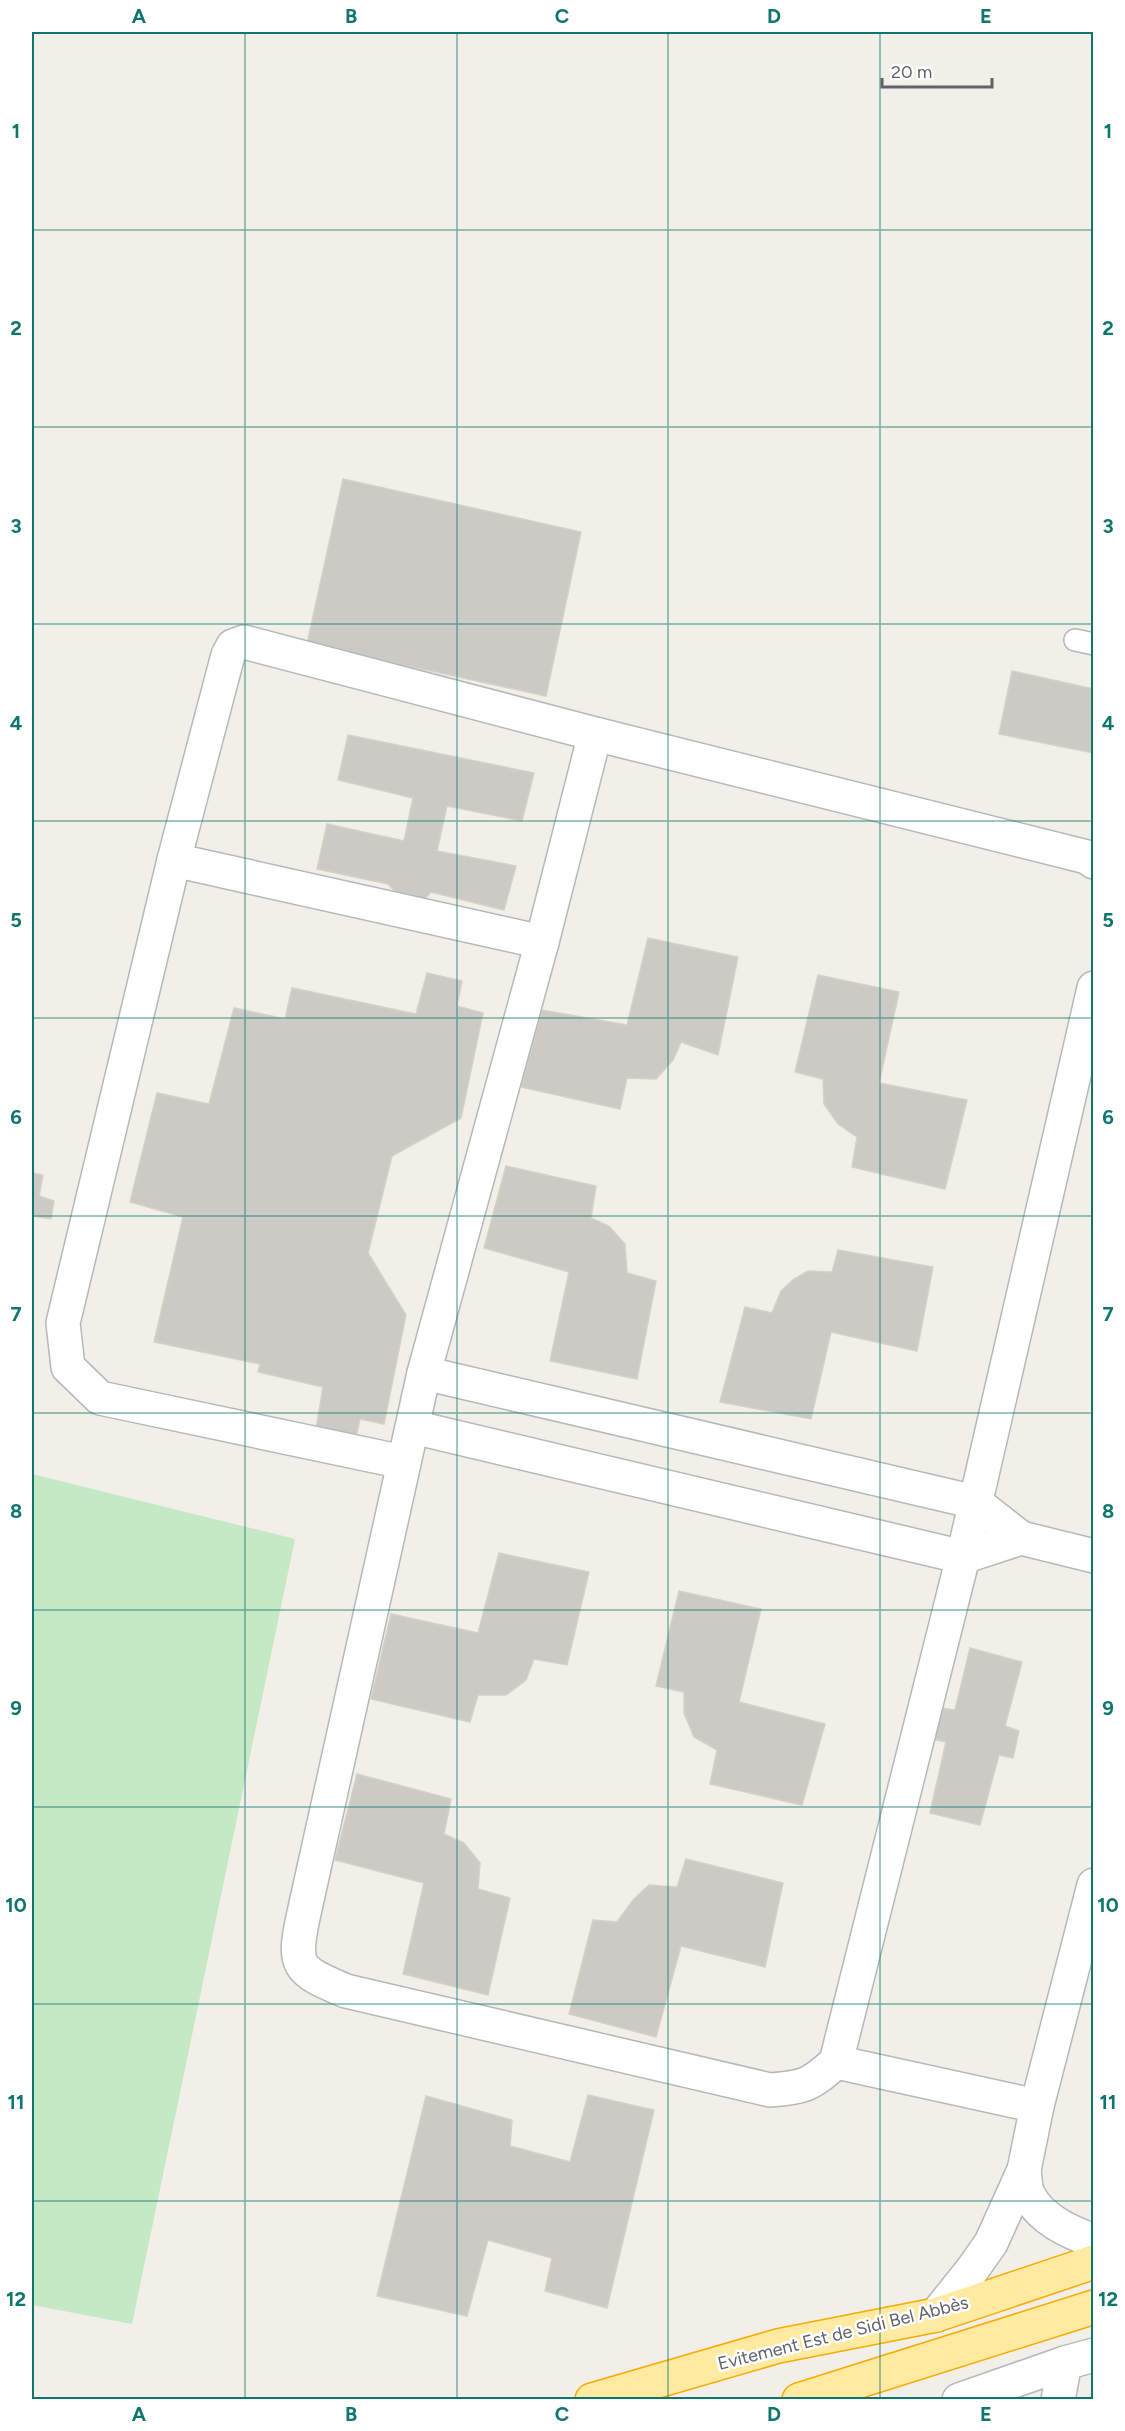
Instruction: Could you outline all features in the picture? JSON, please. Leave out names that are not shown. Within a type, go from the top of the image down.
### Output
[{"type":"highway","name":"Evitement Est de Sidi Bel Abbès","points":[[592,2400],[778,2346],[936,2315],[1094,2262]]},
{"type":"highway","points":[[799,2400],[1094,2307]]},
{"type":"street","points":[[403,1462],[100,1398],[68,1367],[63,1323],[174,860],[228,655],[233,646],[244,642],[595,734],[1087,857],[1094,862]]},
{"type":"street","points":[[595,734],[542,942],[424,1373],[403,1462],[298,1940],[298,1960],[307,1972],[346,1991],[770,2090],[796,2087],[813,2082],[836,2062],[963,1557],[1094,988]]},
{"type":"street","points":[[174,860],[542,942]]},
{"type":"street","points":[[424,1373],[975,1502],[1022,1538],[1094,1556]]},
{"type":"street","points":[[413,1427],[963,1557],[1022,1538]]},
{"type":"street","points":[[936,2315],[991,2243],[1024,2170],[1037,2106],[1094,1885]]},
{"type":"street","points":[[836,2062],[1037,2106]]},
{"type":"street","points":[[1024,2170],[1028,2193],[1042,2212],[1062,2228],[1094,2241]]},
{"type":"street","points":[[959,2400],[1079,2359]]},
{"type":"street","points":[[1058,2400],[1079,2359]]},
{"type":"green space","points":[[32,1474],[295,1539],[132,2324],[32,2305]]},
{"type":"building","points":[[343,479],[581,532],[546,696],[307,644]]},
{"type":"building","points":[[1012,671],[1094,689],[1094,753],[999,734]]},
{"type":"building","points":[[348,735],[534,773],[522,821],[447,806],[437,851],[516,866],[504,910],[431,892],[422,902],[402,899],[388,884],[317,869],[327,824],[404,841],[413,798],[338,780]]},
{"type":"building","points":[[648,938],[738,957],[718,1055],[681,1042],[673,1060],[656,1079],[627,1078],[620,1109],[521,1087],[542,1010],[627,1025]]},
{"type":"building","points":[[427,973],[462,981],[457,1006],[483,1013],[461,1118],[392,1156],[368,1253],[406,1315],[384,1424],[360,1419],[355,1441],[315,1435],[323,1387],[258,1372],[260,1364],[154,1342],[183,1217],[130,1202],[157,1093],[209,1104],[234,1008],[285,1019],[292,988],[416,1014]]},
{"type":"building","points":[[818,975],[899,992],[879,1083],[967,1100],[945,1189],[852,1167],[857,1137],[838,1124],[824,1104],[823,1079],[795,1072]]},
{"type":"building","points":[[506,1166],[596,1186],[591,1218],[609,1226],[625,1244],[627,1273],[656,1281],[637,1379],[550,1361],[569,1272],[484,1248]]},
{"type":"building","points":[[32,1173],[43,1175],[39,1196],[54,1201],[51,1219],[33,1216],[32,1223]]},
{"type":"building","points":[[838,1250],[933,1267],[917,1351],[831,1332],[811,1419],[720,1402],[745,1307],[772,1313],[781,1291],[794,1279],[808,1271],[832,1272]]},
{"type":"building","points":[[499,1553],[589,1572],[567,1665],[534,1659],[526,1680],[506,1695],[478,1695],[470,1722],[371,1699],[391,1614],[478,1633]]},
{"type":"building","points":[[679,1591],[761,1609],[739,1702],[825,1724],[802,1805],[710,1784],[717,1750],[694,1737],[684,1713],[684,1692],[656,1686]]},
{"type":"building","points":[[970,1648],[1022,1662],[1005,1726],[1019,1731],[1013,1758],[999,1755],[980,1825],[930,1813],[946,1742],[927,1738],[934,1707],[955,1710]]},
{"type":"building","points":[[357,1774],[451,1799],[444,1834],[464,1843],[480,1863],[478,1889],[510,1898],[488,1995],[403,1974],[424,1883],[335,1860]]},
{"type":"building","points":[[686,1859],[783,1883],[765,1967],[681,1946],[656,2037],[569,2014],[593,1920],[617,1922],[633,1900],[649,1885],[677,1887]]},
{"type":"building","points":[[588,2095],[654,2110],[607,2308],[545,2291],[552,2258],[488,2240],[467,2316],[377,2296],[426,2096],[512,2120],[510,2146],[570,2162]]}]
